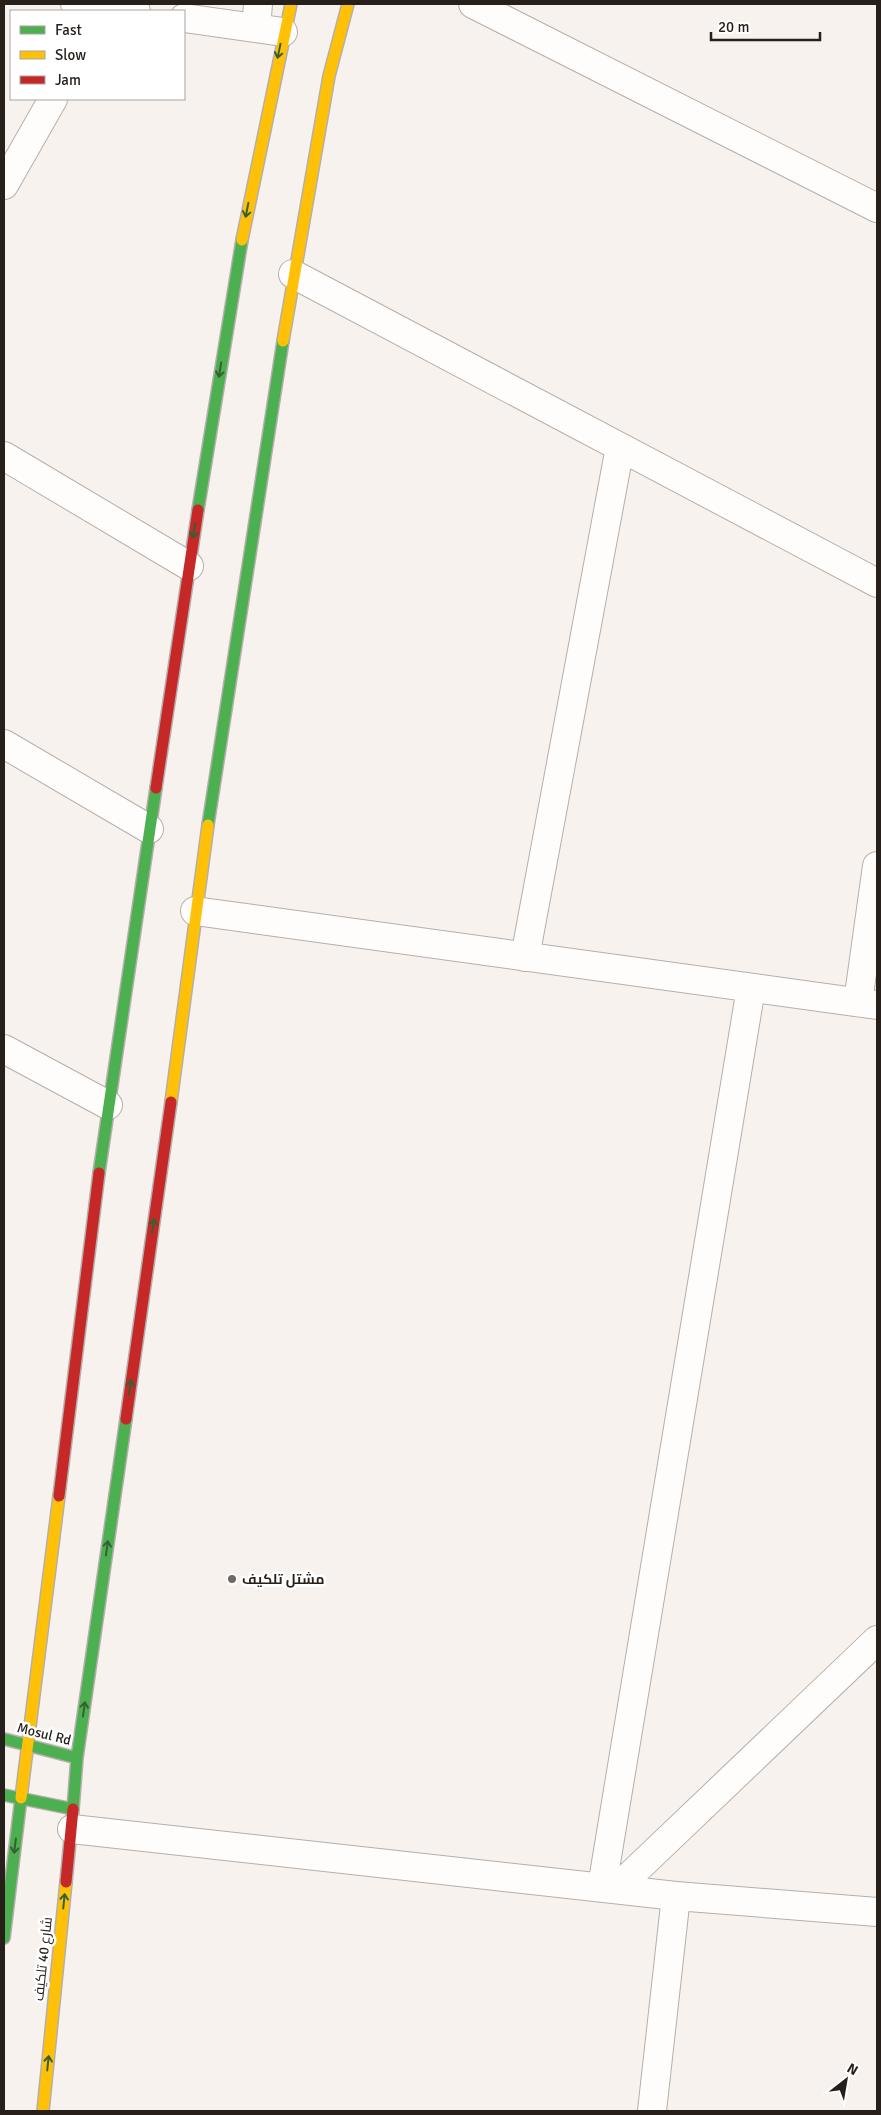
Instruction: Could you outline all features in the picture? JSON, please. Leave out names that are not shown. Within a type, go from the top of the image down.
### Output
[{"type":"main road","points":[[4,1938],[108,1105],[188,566],[237,263],[283,32],[291,4]]},
{"type":"main road","name":"شارع 40 تلكيف","points":[[43,2111],[73,1819],[77,1758],[168,1119],[195,911],[293,274],[329,76],[348,4]]},
{"type":"main road","name":"Mosul Rd","points":[[4,1739],[77,1758]]},
{"type":"main road","points":[[4,1795],[20,1798],[73,1819]]},
{"type":"street","points":[[75,4],[120,10]]},
{"type":"street","points":[[474,4],[877,208]]},
{"type":"street","points":[[185,18],[257,16],[283,32]]},
{"type":"street","points":[[4,185],[52,100]]},
{"type":"street","points":[[293,274],[877,583]]},
{"type":"street","points":[[525,957],[620,447]]},
{"type":"street","points":[[4,456],[188,566]]},
{"type":"street","points":[[4,744],[149,830]]},
{"type":"street","points":[[195,911],[868,1004],[877,866]]},
{"type":"street","points":[[609,1888],[751,988]]},
{"type":"street","points":[[4,1049],[108,1105]]},
{"type":"street","points":[[609,1888],[877,1640]]},
{"type":"street","points":[[73,1819],[676,1896],[877,1912]]},
{"type":"street","points":[[652,2111],[676,1896]]},
{"type":"traffic: fast","points":[[198,510],[242,240]]},
{"type":"traffic: fast","points":[[208,825],[283,341]]},
{"type":"traffic: fast","points":[[99,1173],[156,788]]},
{"type":"traffic: fast","points":[[4,1795],[73,1809],[77,1758],[126,1419]]},
{"type":"traffic: fast","points":[[4,1739],[77,1758]]},
{"type":"traffic: fast","points":[[4,1938],[21,1798]]},
{"type":"traffic: slow","points":[[242,240],[291,4]]},
{"type":"traffic: slow","points":[[283,341],[329,76],[348,4]]},
{"type":"traffic: slow","points":[[171,1102],[208,825]]},
{"type":"traffic: slow","points":[[21,1798],[59,1496]]},
{"type":"traffic: slow","points":[[43,2111],[66,1882]]},
{"type":"traffic: jam","points":[[156,788],[198,510]]},
{"type":"traffic: jam","points":[[126,1419],[171,1102]]},
{"type":"traffic: jam","points":[[59,1496],[99,1173]]},
{"type":"traffic: jam","points":[[66,1882],[73,1809]]},
{"type":"place","name":"مشتل تلكيف","points":[[232,1579]]}]
